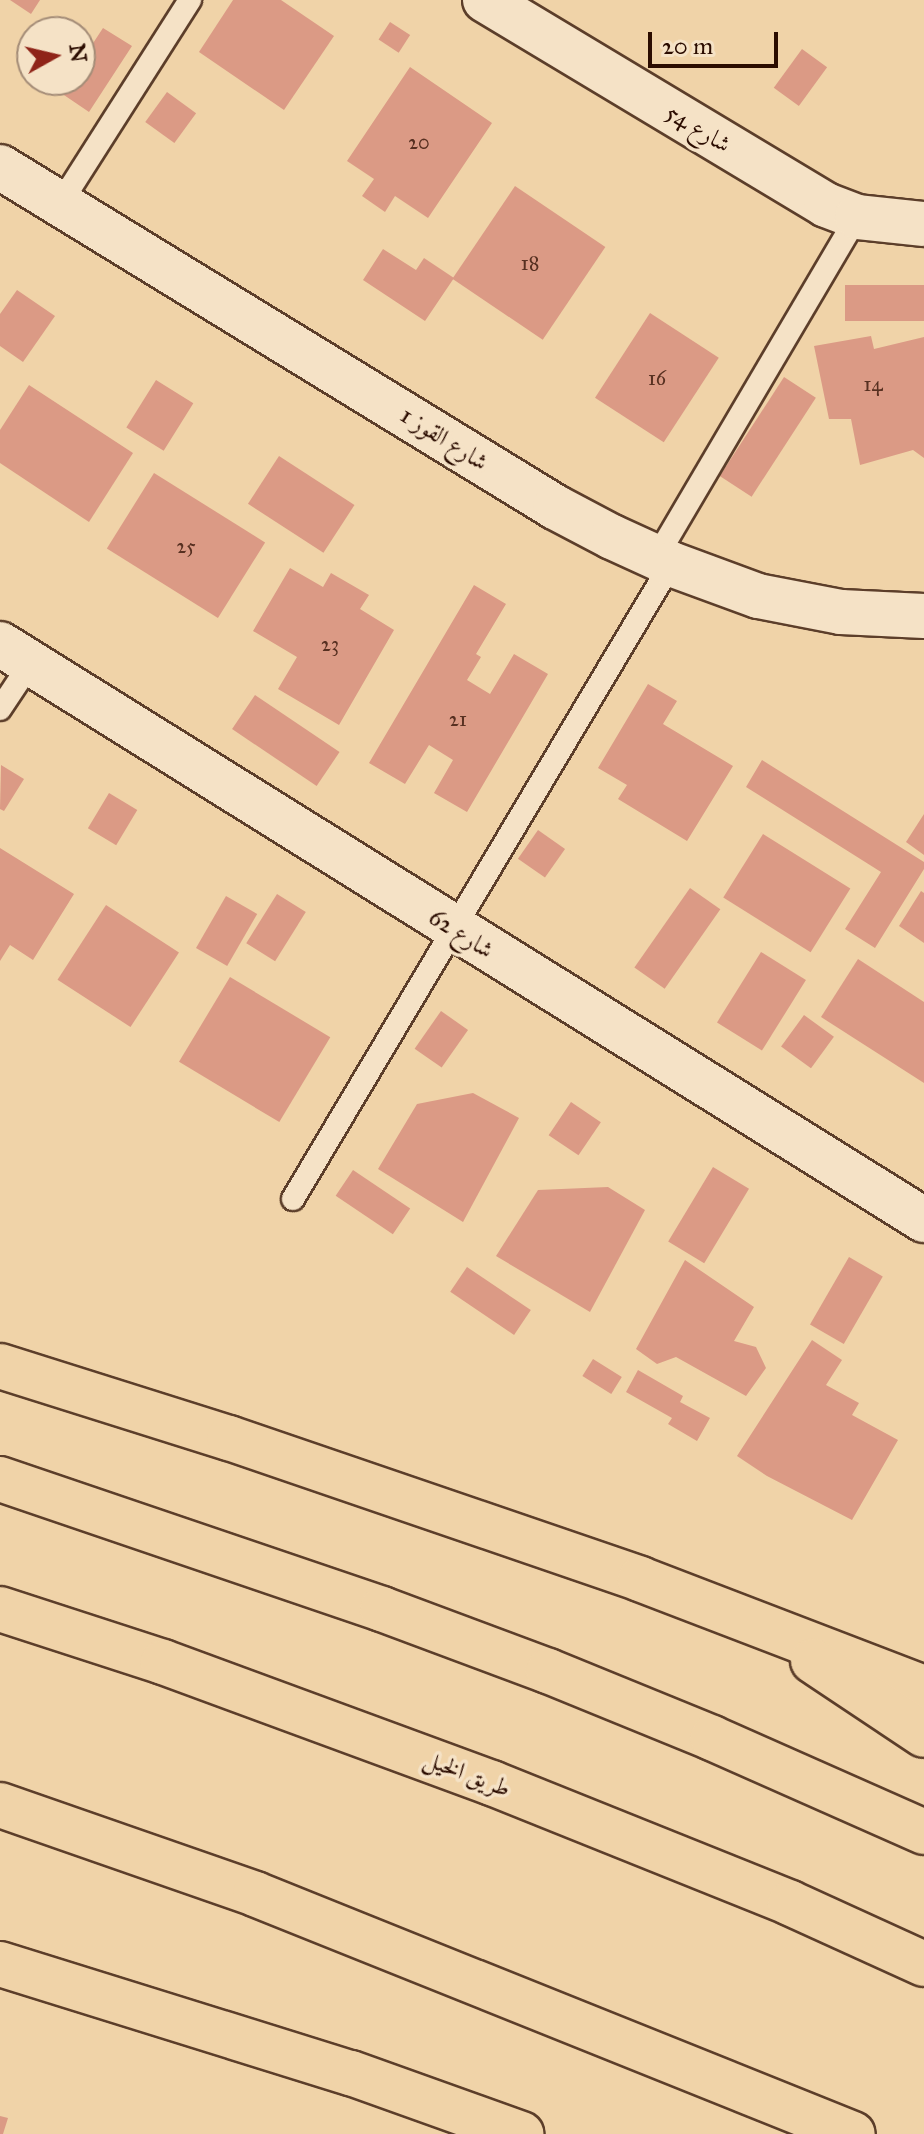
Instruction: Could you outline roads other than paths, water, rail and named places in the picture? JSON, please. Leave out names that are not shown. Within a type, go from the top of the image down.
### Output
[{"type":"highway","points":[[0,1366],[229,1438],[755,1620],[924,1688]]},
{"type":"highway","points":[[0,1479],[382,1609],[548,1671],[726,1744],[924,1832]]},
{"type":"highway","name":"طريق الخيل","points":[[0,1609],[163,1662],[492,1783],[790,1903],[924,1964]]},
{"type":"highway","points":[[755,1620],[924,1735]]},
{"type":"highway","points":[[0,1805],[255,1894],[853,2134]]},
{"type":"highway","points":[[0,1964],[351,2073],[521,2134]]},
{"type":"street","name":"شارع 54","points":[[485,0],[798,189],[857,217],[924,224]]},
{"type":"street","name":"شارع القوز 1","points":[[0,167],[555,507],[664,561],[758,596],[841,612],[924,616]]},
{"type":"street","name":"شارع 62","points":[[15,654],[455,931],[924,1220]]},
{"type":"lane","points":[[60,204],[190,0]]},
{"type":"lane","points":[[293,1199],[455,931],[857,217]]},
{"type":"lane","points":[[0,709],[15,654]]}]
